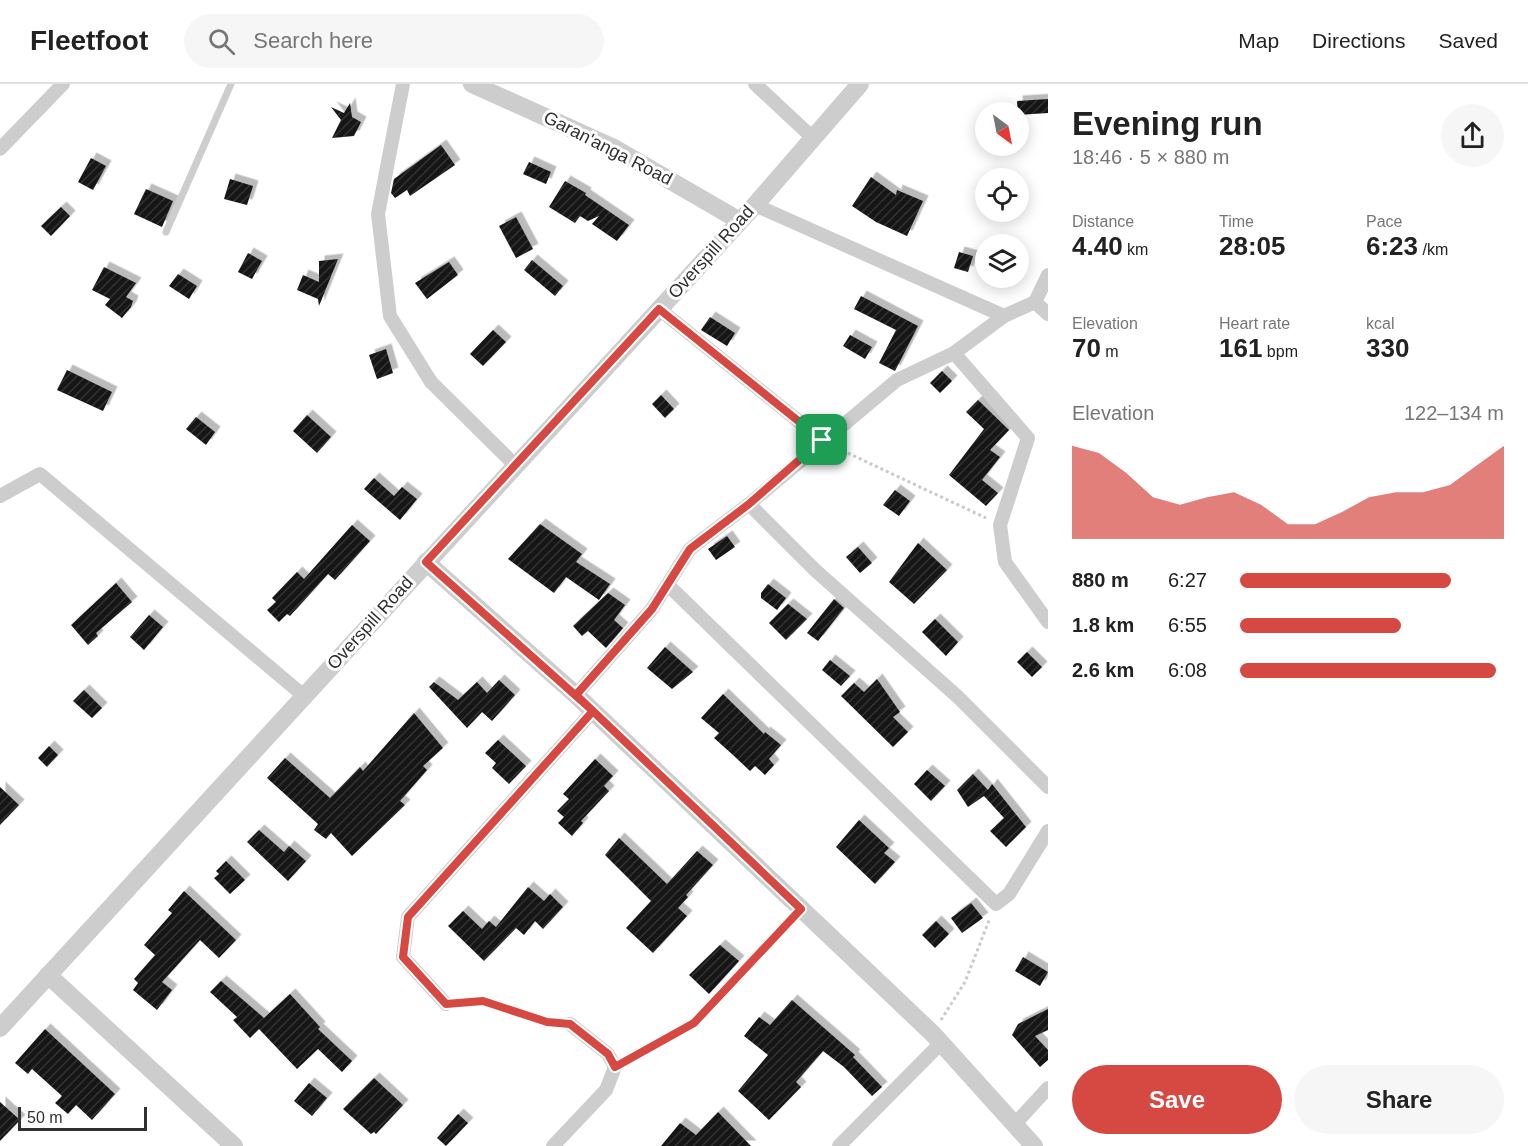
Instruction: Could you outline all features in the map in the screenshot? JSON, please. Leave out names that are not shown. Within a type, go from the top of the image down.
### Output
[{"type":"street","points":[[0,149],[63,84]]},
{"type":"street","points":[[403,84],[378,214],[390,316],[431,382],[516,465]]},
{"type":"street","name":"Garan'anga Road","points":[[472,84],[614,148],[740,220]]},
{"type":"street","points":[[755,84],[814,140]]},
{"type":"street","name":"Overspill Road","points":[[0,1028],[755,205],[814,140],[860,84]]},
{"type":"street","points":[[755,205],[1004,316]]},
{"type":"street","points":[[576,695],[652,609],[690,549],[749,504],[822,440],[897,380],[954,353],[1004,316],[1035,302],[1048,275]]},
{"type":"street","points":[[1035,302],[1048,314]]},
{"type":"street","points":[[659,309],[822,440]]},
{"type":"street","points":[[954,353],[1028,438],[1000,525],[1005,562],[1048,622]]},
{"type":"street","points":[[0,496],[40,474],[304,696]]},
{"type":"street","points":[[749,504],[815,570],[958,697],[1048,787]]},
{"type":"street","points":[[426,562],[576,695],[937,1039],[1034,1146]]},
{"type":"street","points":[[668,585],[996,904],[1009,894],[1048,831]]},
{"type":"street","points":[[446,1004],[403,957],[408,917],[593,711]]},
{"type":"street","points":[[48,975],[234,1146]]},
{"type":"street","points":[[553,1146],[606,1090],[615,1067],[608,1054],[570,1024]]},
{"type":"street","points":[[838,1146],[937,1039]]},
{"type":"street","points":[[1015,1124],[1048,1089]]},
{"type":"lane","points":[[166,232],[231,84]]},
{"type":"path","points":[[822,440],[868,464],[1000,525]]},
{"type":"path","points":[[937,1039],[964,982],[996,904]]},
{"type":"path","points":[[615,1067],[694,1023],[801,909]]},
{"type":"path","points":[[446,1004],[483,1001],[547,1022],[570,1024]]},
{"type":"building","points":[[1048,99],[1048,113],[1029,114],[1029,102],[1017,101]]},
{"type":"building","points":[[350,103],[352,117],[361,122],[354,136],[332,138],[341,120],[331,107],[344,113]]},
{"type":"building","points":[[441,145],[455,165],[410,196],[407,190],[395,198],[391,193],[394,179]]},
{"type":"building","points":[[91,158],[106,166],[93,190],[78,182]]},
{"type":"building","points":[[529,162],[551,172],[546,184],[523,174]]},
{"type":"building","points":[[871,177],[896,195],[897,190],[923,201],[907,236],[876,222],[852,206]]},
{"type":"building","points":[[230,179],[253,186],[247,205],[224,199]]},
{"type":"building","points":[[565,181],[586,193],[585,195],[629,225],[617,241],[592,224],[599,216],[588,221],[580,216],[575,223],[549,207]]},
{"type":"building","points":[[146,189],[173,201],[162,227],[134,214]]},
{"type":"building","points":[[61,207],[70,216],[51,236],[41,226]]},
{"type":"building","points":[[516,217],[533,249],[516,258],[499,226]]},
{"type":"building","points":[[959,252],[973,256],[968,272],[954,268]]},
{"type":"building","points":[[248,253],[262,261],[252,279],[238,272]]},
{"type":"building","points":[[338,259],[319,306],[318,299],[297,290],[303,275],[319,282],[319,261]]},
{"type":"building","points":[[532,260],[563,286],[555,296],[524,270]]},
{"type":"building","points":[[449,262],[458,275],[427,299],[415,283]]},
{"type":"building","points":[[104,267],[136,283],[126,297],[133,301],[131,307],[122,318],[105,305],[110,299],[92,290]]},
{"type":"building","points":[[178,274],[197,286],[189,299],[169,286]]},
{"type":"building","points":[[861,296],[918,326],[895,371],[879,363],[896,330],[854,309]]},
{"type":"building","points":[[710,317],[735,333],[727,346],[701,330]]},
{"type":"building","points":[[493,330],[506,342],[483,366],[470,354]]},
{"type":"building","points":[[850,335],[872,347],[865,359],[843,346]]},
{"type":"building","points":[[386,349],[393,373],[377,379],[369,355]]},
{"type":"building","points":[[67,370],[112,392],[103,411],[57,390]]},
{"type":"building","points":[[942,371],[952,381],[940,393],[930,383]]},
{"type":"building","points":[[661,395],[674,409],[665,418],[652,404]]},
{"type":"building","points":[[978,400],[1009,430],[990,450],[1000,457],[982,480],[998,493],[986,506],[949,475],[984,429],[966,412]]},
{"type":"building","points":[[307,415],[331,437],[317,453],[293,431]]},
{"type":"building","points":[[196,417],[215,432],[206,445],[186,429]]},
{"type":"building","points":[[374,478],[394,496],[402,487],[417,499],[400,520],[364,489]]},
{"type":"building","points":[[895,490],[910,501],[899,516],[883,505]]},
{"type":"building","points":[[540,524],[582,554],[576,562],[610,584],[599,600],[566,577],[554,593],[508,559]]},
{"type":"building","points":[[352,525],[370,541],[335,580],[328,574],[290,616],[287,614],[279,622],[267,610],[276,602],[272,598],[297,572],[304,579]]},
{"type":"building","points":[[727,536],[735,547],[716,560],[708,549]]},
{"type":"building","points":[[918,543],[947,570],[914,604],[889,582]]},
{"type":"building","points":[[858,547],[872,563],[860,573],[846,557]]},
{"type":"building","points":[[116,583],[132,602],[96,633],[98,636],[88,645],[71,625]]},
{"type":"building","points":[[768,584],[786,598],[777,610],[761,598],[761,593]]},
{"type":"building","points":[[608,593],[625,605],[614,620],[623,628],[606,648],[588,631],[582,636],[573,626]]},
{"type":"building","points":[[834,599],[844,608],[818,641],[807,633]]},
{"type":"building","points":[[788,604],[807,619],[786,640],[769,623]]},
{"type":"building","points":[[149,615],[163,627],[144,650],[130,637]]},
{"type":"building","points":[[935,619],[958,642],[946,656],[922,632]]},
{"type":"building","points":[[665,647],[693,672],[672,689],[647,668]]},
{"type":"building","points":[[1027,652],[1042,667],[1032,677],[1017,662]]},
{"type":"building","points":[[830,660],[850,676],[841,686],[822,670]]},
{"type":"building","points":[[877,679],[900,712],[893,717],[908,732],[893,747],[841,696],[854,683],[864,692]]},
{"type":"building","points":[[499,680],[515,695],[492,721],[482,712],[467,728],[429,687],[434,682],[458,700],[477,682],[487,693]]},
{"type":"building","points":[[84,690],[102,708],[92,718],[73,701]]},
{"type":"building","points":[[723,694],[764,734],[765,732],[781,745],[769,759],[774,765],[765,775],[755,766],[750,771],[714,738],[719,733],[701,718]]},
{"type":"building","points":[[414,713],[443,748],[423,766],[427,770],[400,801],[405,805],[352,856],[331,833],[326,839],[314,830],[318,824],[267,778],[285,758],[330,798],[360,767],[363,771]]},
{"type":"building","points":[[498,740],[526,766],[509,784],[492,768],[496,763],[485,753]]},
{"type":"building","points":[[49,746],[58,755],[47,767],[38,758]]},
{"type":"building","points":[[595,759],[613,776],[604,786],[609,791],[581,821],[583,823],[572,836],[558,823],[564,817],[557,811],[569,799],[563,794]]},
{"type":"building","points":[[927,770],[945,786],[931,801],[914,784]]},
{"type":"building","points":[[973,774],[988,790],[992,784],[1026,827],[1006,847],[990,831],[1004,818],[984,796],[968,807],[957,790]]},
{"type":"building","points":[[0,787],[19,805],[0,825]]},
{"type":"building","points":[[859,820],[889,848],[884,853],[895,862],[875,884],[836,847]]},
{"type":"building","points":[[259,830],[284,852],[289,846],[306,861],[288,881],[247,842]]},
{"type":"building","points":[[619,838],[667,884],[697,851],[713,865],[686,895],[688,897],[678,908],[687,916],[653,953],[626,928],[651,901],[605,855]]},
{"type":"building","points":[[226,861],[245,880],[230,894],[214,878],[219,874],[216,871]]},
{"type":"building","points":[[528,887],[544,901],[550,894],[563,907],[543,929],[535,921],[524,935],[516,928],[484,961],[448,926],[463,911],[482,929],[489,921],[496,927]]},
{"type":"building","points":[[184,891],[236,940],[219,958],[200,940],[162,982],[172,990],[157,1010],[133,990],[138,983],[134,979],[155,955],[144,945],[172,913],[168,910]]},
{"type":"building","points":[[971,903],[983,918],[962,933],[951,918]]},
{"type":"building","points":[[936,921],[949,934],[935,948],[922,935]]},
{"type":"building","points":[[720,945],[739,961],[709,994],[689,975]]},
{"type":"building","points":[[1023,957],[1048,972],[1040,986],[1015,971]]},
{"type":"building","points":[[221,981],[264,1018],[290,994],[320,1027],[318,1029],[352,1061],[342,1072],[318,1049],[297,1069],[259,1029],[250,1038],[233,1020],[237,1017],[210,992]]},
{"type":"building","points":[[792,1000],[855,1055],[853,1057],[882,1087],[872,1096],[844,1067],[823,1051],[796,1082],[801,1087],[769,1120],[738,1091],[768,1055],[744,1036],[759,1017],[770,1025]]},
{"type":"building","points":[[1048,1009],[1048,1030],[1035,1036],[1048,1050],[1048,1060],[1040,1067],[1012,1035],[1018,1024]]},
{"type":"building","points":[[45,1029],[115,1094],[92,1120],[76,1105],[68,1114],[55,1103],[62,1096],[32,1069],[28,1074],[15,1063]]},
{"type":"building","points":[[374,1078],[403,1105],[376,1134],[374,1132],[371,1134],[343,1109]]},
{"type":"building","points":[[309,1083],[327,1098],[312,1116],[294,1101]]},
{"type":"building","points":[[0,1102],[20,1120],[0,1141]]},
{"type":"building","points":[[718,1112],[751,1146],[661,1146],[680,1123],[696,1135]]},
{"type":"building","points":[[458,1114],[468,1123],[446,1146],[437,1138]]},
{"type":"route","points":[[822,440],[659,309],[426,562],[576,695],[593,711],[408,917],[403,957],[446,1004],[483,1001],[547,1022],[570,1024],[608,1054],[615,1067],[694,1023],[801,909],[576,695],[652,609],[690,549],[749,504],[822,440]]}]
